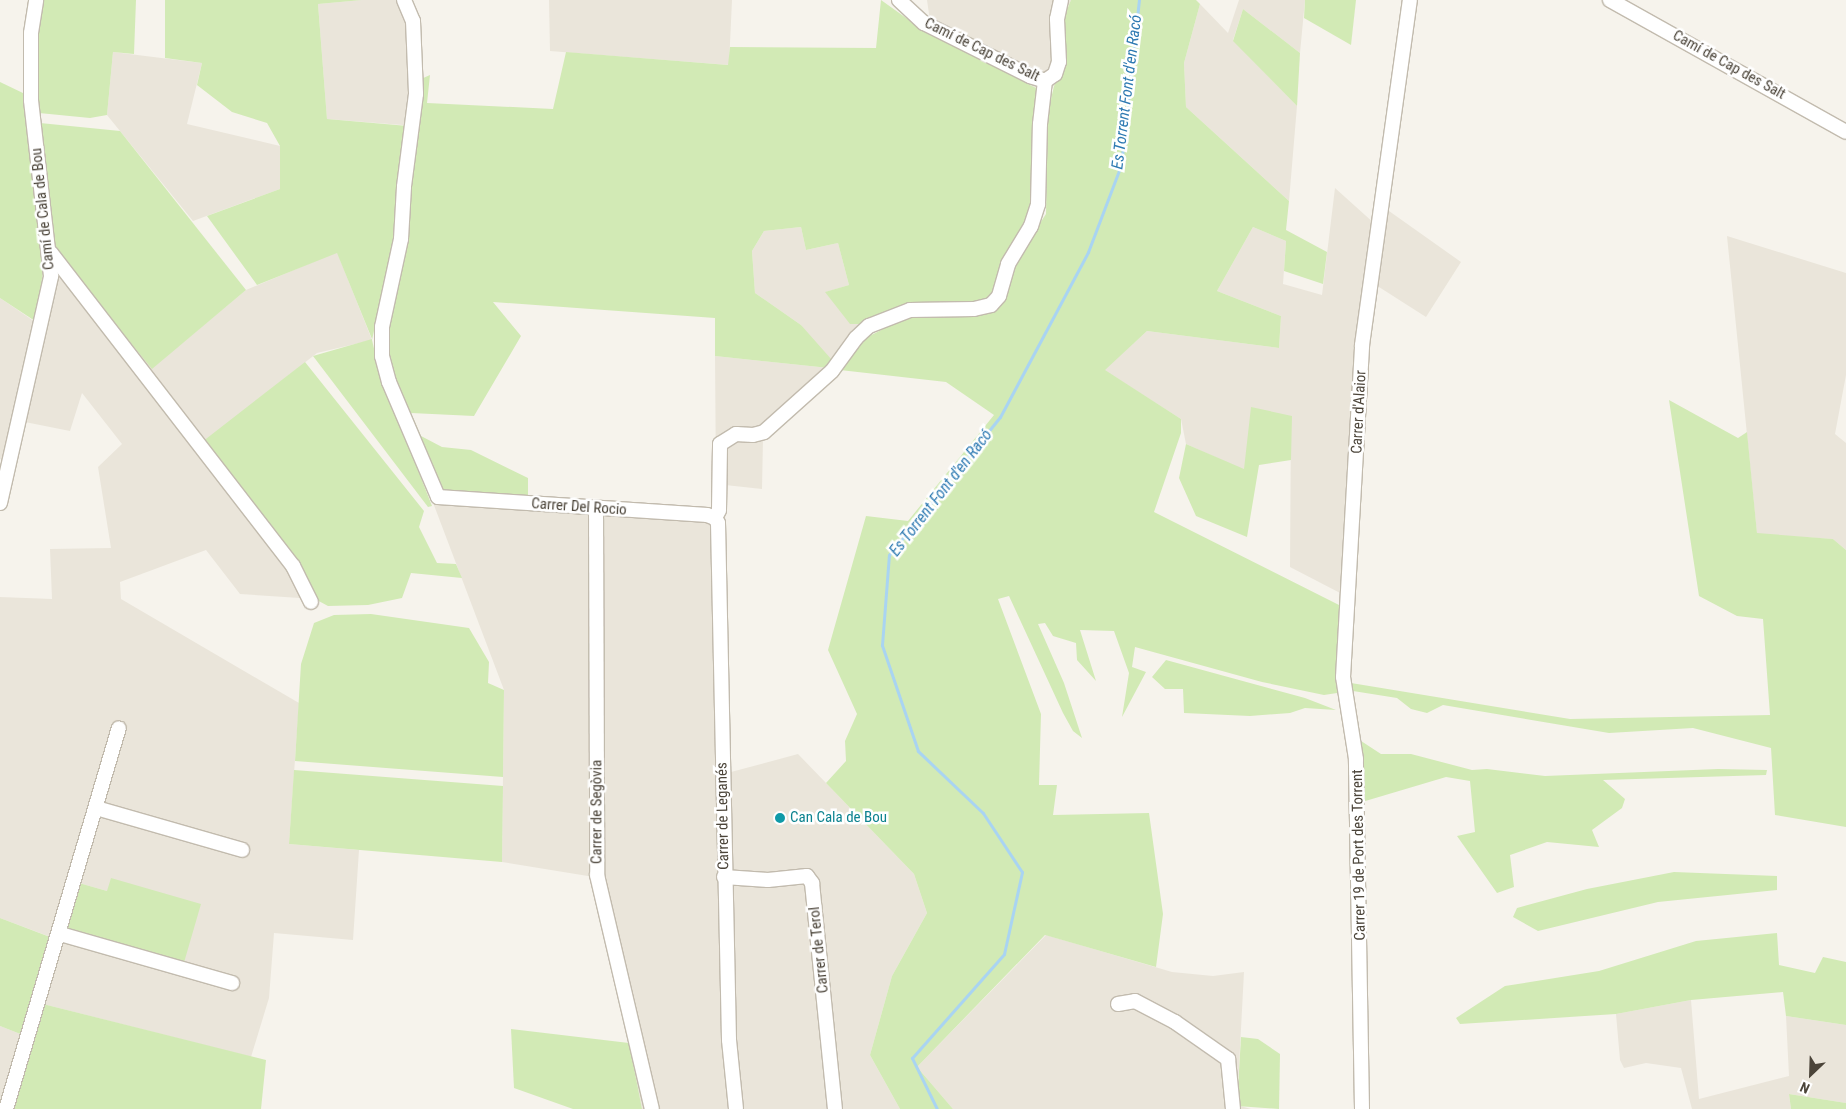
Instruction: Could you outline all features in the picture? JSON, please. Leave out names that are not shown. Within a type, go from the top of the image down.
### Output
[{"type":"street","name":"Camí de Cala de Bou","points":[[0,503],[48,295],[51,253],[31,100],[30,33],[36,0]]},
{"type":"street","name":"Carrer Del Rocio","points":[[404,0],[413,20],[416,94],[404,187],[401,239],[382,327],[382,356],[389,382],[438,497],[716,520]]},
{"type":"street","name":"Camí de Cap des Salt","points":[[899,0],[924,24],[1030,76],[1045,81],[1055,74],[1059,62],[1057,19],[1061,0]]},
{"type":"street","name":"Carrer d'Alaior","points":[[1348,603],[1362,345],[1410,0]]},
{"type":"street","name":"Camí de Cap des Salt","points":[[1610,0],[1846,132]]},
{"type":"street","name":"Carrer de Leganés","points":[[736,1109],[729,1040],[724,877],[716,520],[719,510],[720,444],[736,434],[753,436],[764,432],[832,371],[856,338],[869,326],[910,310],[974,308],[991,305],[998,296],[1008,264],[1031,226],[1038,204],[1040,124],[1045,81]]},
{"type":"street","points":[[51,253],[292,566],[311,602]]},
{"type":"street","name":"Carrer de Segòvia","points":[[596,509],[597,875],[652,1109]]},
{"type":"street","name":"Carrer 19 de Port des Torrent","points":[[1348,603],[1343,676],[1356,758],[1362,1109]]},
{"type":"street","points":[[6,1109],[60,934],[119,728]]},
{"type":"street","points":[[96,808],[242,850]]},
{"type":"street","name":"Carrer de Terol","points":[[724,877],[768,880],[807,876],[812,883],[835,1109]]},
{"type":"street","points":[[60,934],[232,984]]},
{"type":"street","points":[[1118,1004],[1135,1001],[1175,1022],[1228,1059],[1233,1109]]},
{"type":"shaded area","points":[[362,0],[408,0],[415,126],[327,119],[318,4]]},
{"type":"shaded area","points":[[549,0],[732,0],[729,65],[550,51]]},
{"type":"shaded area","points":[[927,0],[1071,0],[1064,17],[1066,66],[1054,86],[1036,88],[979,58],[930,21]]},
{"type":"shaded area","points":[[1239,0],[1305,0],[1300,53],[1243,9],[1233,40],[1297,106],[1289,201],[1186,107],[1184,63],[1200,4],[1228,33]]},
{"type":"shaded area","points":[[113,52],[202,63],[187,124],[280,146],[280,189],[193,221],[107,115]]},
{"type":"shaded area","points":[[1335,188],[1385,233],[1389,211],[1461,262],[1426,317],[1368,280],[1344,595],[1290,567],[1291,416],[1244,470],[1186,444],[1181,419],[1104,370],[1147,331],[1279,348],[1281,316],[1217,291],[1253,227],[1286,241],[1283,284],[1322,295]]},
{"type":"shaded area","points":[[801,227],[806,250],[838,243],[849,285],[826,292],[874,331],[763,439],[762,489],[716,484],[715,356],[829,368],[801,325],[755,293],[752,251],[764,231]]},
{"type":"shaded area","points":[[1727,236],[1846,273],[1846,375],[1835,434],[1846,443],[1846,550],[1833,539],[1757,534]]},
{"type":"shaded area","points":[[337,252],[372,340],[317,353],[202,443],[315,599],[240,594],[206,550],[120,582],[121,599],[299,703],[289,844],[359,850],[353,940],[274,933],[269,998],[251,1057],[43,1004],[64,942],[0,918],[0,597],[52,599],[50,549],[111,548],[98,467],[122,444],[82,393],[70,431],[25,422],[3,460],[0,459],[0,298],[47,330],[59,274],[89,315],[100,306],[152,368],[246,290]],"holes":[[[79,883],[107,891],[65,931]]]},
{"type":"shaded area","points":[[429,492],[725,511],[731,772],[798,754],[914,874],[927,913],[892,976],[870,1055],[900,1109],[642,1109],[594,877],[502,862],[504,690]]},
{"type":"shaded area","points":[[1046,935],[1172,972],[1213,976],[1244,972],[1237,1105],[1251,1109],[953,1109],[917,1067]]},
{"type":"shaded area","points":[[1691,1000],[1699,1099],[1789,1076],[1786,1016],[1846,1025],[1846,1103],[1789,1094],[1791,1109],[1692,1109],[1681,1068],[1646,1063],[1624,1068],[1620,1060],[1616,1014]]},
{"type":"shaded area","points":[[0,1026],[23,1035],[0,1109]]},
{"type":"green space","points":[[40,0],[136,0],[134,54],[113,52],[107,115],[90,118],[39,113],[34,105],[35,35]]},
{"type":"green space","points":[[165,0],[362,0],[318,4],[327,119],[408,126],[396,231],[372,340],[379,370],[432,506],[428,507],[313,356],[372,339],[337,253],[257,285],[207,216],[280,189],[280,146],[267,123],[232,112],[197,85],[202,63],[165,58]]},
{"type":"green space","points":[[881,0],[923,30],[1036,88],[1040,97],[1031,215],[997,288],[988,300],[863,324],[850,324],[825,292],[849,285],[838,243],[806,250],[801,227],[764,231],[752,251],[755,293],[801,325],[832,360],[829,368],[715,356],[715,318],[493,302],[521,336],[474,416],[411,413],[421,436],[442,447],[471,450],[528,478],[528,500],[441,493],[386,358],[386,329],[421,79],[430,75],[427,103],[553,109],[566,52],[728,65],[730,47],[876,48]]},
{"type":"green space","points":[[1071,0],[1196,0],[1200,4],[1184,63],[1186,107],[1289,201],[1286,230],[1327,252],[1323,284],[1284,271],[1286,241],[1253,227],[1217,291],[1281,316],[1279,348],[1147,331],[1105,370],[1181,419],[1181,433],[1154,512],[1341,606],[1337,693],[1324,695],[1262,682],[1135,647],[1132,667],[1146,672],[1122,717],[1129,673],[1114,631],[1080,630],[1096,681],[1077,660],[1076,643],[1053,636],[1045,623],[1038,624],[1064,683],[1082,738],[1073,731],[1063,713],[1009,596],[998,599],[1041,714],[1039,785],[1057,785],[1053,815],[1149,813],[1163,914],[1156,967],[1045,935],[917,1067],[953,1109],[900,1109],[870,1055],[892,976],[927,913],[914,874],[826,783],[846,761],[845,741],[857,714],[828,650],[866,516],[908,521],[994,415],[946,382],[840,370],[858,342],[908,316],[997,311],[1017,258],[1046,214],[1048,112],[1054,86],[1066,66],[1064,17]]},
{"type":"green space","points":[[1305,0],[1356,0],[1351,45],[1304,18]]},
{"type":"green space","points":[[1243,9],[1300,53],[1297,106],[1233,41]]},
{"type":"green space","points":[[0,82],[25,94],[44,267],[35,321],[0,298]]},
{"type":"green space","points":[[40,123],[120,131],[246,290],[152,369],[56,252]]},
{"type":"green space","points":[[305,362],[424,511],[419,527],[437,563],[456,564],[462,578],[411,573],[402,598],[368,605],[328,606],[315,599],[202,442]]},
{"type":"green space","points":[[1669,400],[1738,438],[1747,432],[1757,533],[1833,539],[1846,550],[1846,827],[1775,815],[1771,748],[1693,728],[1609,733],[1443,705],[1427,713],[1411,709],[1397,698],[1353,691],[1351,683],[1570,719],[1770,715],[1763,619],[1737,616],[1699,596]]},
{"type":"green space","points":[[1251,407],[1292,416],[1291,460],[1259,465],[1247,537],[1196,516],[1179,478],[1186,444],[1244,469]]},
{"type":"green space","points":[[371,614],[469,628],[489,662],[488,683],[504,690],[503,777],[295,761],[301,664],[314,623],[334,615]]},
{"type":"green space","points":[[1166,660],[1305,698],[1336,710],[1305,708],[1290,713],[1250,716],[1184,713],[1183,689],[1165,689],[1152,677]]},
{"type":"green space","points":[[1358,739],[1381,754],[1411,754],[1472,770],[1487,769],[1545,776],[1718,769],[1767,770],[1766,775],[1603,780],[1625,799],[1622,808],[1592,830],[1599,847],[1547,842],[1510,855],[1514,887],[1497,893],[1457,836],[1475,832],[1470,781],[1446,777],[1362,802]]},
{"type":"green space","points":[[294,770],[503,786],[502,862],[289,844]]},
{"type":"green space","points":[[1674,872],[1777,876],[1777,890],[1658,902],[1538,931],[1513,917],[1517,908],[1587,889]]},
{"type":"green space","points":[[111,878],[201,904],[183,966],[65,931],[79,883],[107,891]]},
{"type":"green space","points":[[0,918],[50,937],[23,1035],[0,1026]]},
{"type":"green space","points":[[1777,933],[1779,965],[1815,973],[1823,957],[1846,962],[1846,1025],[1786,1016],[1783,992],[1691,1000],[1616,1014],[1460,1024],[1456,1018],[1505,986],[1599,971],[1696,941]]},
{"type":"green space","points":[[43,1004],[266,1060],[261,1109],[14,1109]]},
{"type":"green space","points":[[511,1029],[629,1043],[642,1109],[573,1109],[514,1088]]},
{"type":"green space","points":[[1241,1037],[1258,1039],[1280,1054],[1279,1109],[1237,1106]]},
{"type":"green space","points":[[1789,1094],[1846,1103],[1846,1109],[1791,1109]]},
{"type":"waterway","name":"Es Torrent Font d'en Racó","points":[[937,1109],[912,1058],[1004,954],[1022,872],[983,813],[918,751],[882,645],[889,555],[1000,417],[1088,252],[1121,165],[1139,0]]},
{"type":"place","name":"Can Cala de Bou","points":[[780,818]]}]
